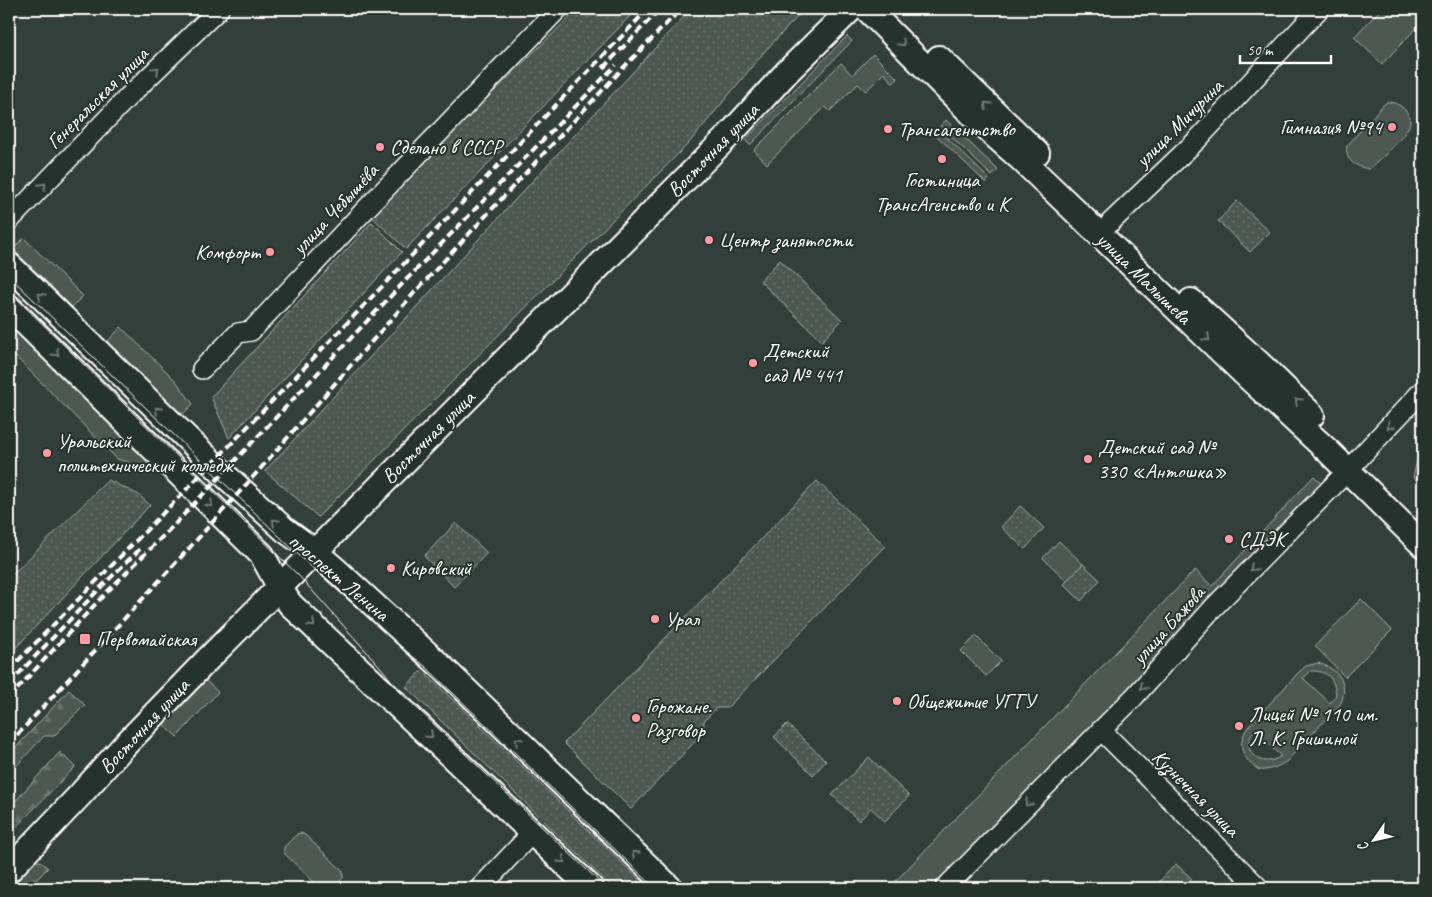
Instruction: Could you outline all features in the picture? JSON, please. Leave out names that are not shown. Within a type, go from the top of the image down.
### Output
[{"type":"main road","name":"Восточная улица","points":[[9,870],[208,659],[731,133],[787,72],[851,9]]},
{"type":"main road","name":"улица Малышева","points":[[867,9],[984,126],[1329,452],[1353,465],[1423,522]]},
{"type":"main road","name":"улица Малышева","points":[[890,9],[1155,267],[1263,367],[1423,545]]},
{"type":"main road","name":"проспект Ленина","points":[[9,265],[229,479],[285,530],[336,570],[444,670],[670,888]]},
{"type":"main road","name":"проспект Ленина","points":[[9,307],[262,555],[290,604],[592,888]]},
{"type":"street","name":"Генеральская улица","points":[[9,221],[128,97],[219,9]]},
{"type":"street","name":"улица Чебышёва","points":[[202,369],[238,333],[251,331],[558,9]]},
{"type":"street","name":"улица Мичурина","points":[[1110,223],[1197,140],[1319,9]]},
{"type":"street","name":"улица Бажова","points":[[945,888],[1134,697],[1226,594],[1353,465],[1423,390]]},
{"type":"street","name":"Кузнечная улица","points":[[1102,730],[1259,888]]},
{"type":"street","points":[[480,888],[534,832]]},
{"type":"green space","points":[[578,9],[637,9],[406,249],[369,214]]},
{"type":"green space","points":[[691,9],[802,9],[801,13],[765,51],[689,143],[318,517],[265,471]]},
{"type":"green space","points":[[1381,9],[1423,9],[1423,21],[1382,64],[1354,37]]},
{"type":"green space","points":[[847,36],[852,41],[750,145],[745,140]]},
{"type":"green space","points":[[873,54],[898,79],[893,83],[884,73],[866,91],[858,84],[830,111],[825,107],[767,164],[754,150],[841,63],[852,75]]},
{"type":"green space","points":[[1387,102],[1397,104],[1405,110],[1410,120],[1409,126],[1393,146],[1369,169],[1360,167],[1349,159],[1347,146]]},
{"type":"green space","points":[[946,120],[998,170],[992,176],[940,126]]},
{"type":"green space","points":[[937,128],[989,179],[986,183],[933,132]]},
{"type":"green space","points":[[1237,201],[1270,232],[1250,252],[1218,221]]},
{"type":"green space","points":[[372,222],[402,252],[229,438],[211,397]]},
{"type":"green space","points":[[24,238],[83,296],[72,307],[13,249]]},
{"type":"green space","points":[[780,260],[842,320],[822,341],[760,281]]},
{"type":"green space","points":[[9,315],[151,462],[141,466],[117,459],[9,350]]},
{"type":"green space","points":[[121,327],[175,380],[193,404],[182,415],[106,343]]},
{"type":"green space","points":[[1423,436],[1423,487],[1413,477]]},
{"type":"green space","points":[[1314,476],[1322,484],[938,888],[889,888],[1195,570],[1212,586]]},
{"type":"green space","points":[[108,480],[139,495],[150,505],[9,655],[9,578]]},
{"type":"green space","points":[[817,481],[885,546],[727,708],[716,708],[704,721],[703,733],[631,809],[564,743]]},
{"type":"green space","points":[[1020,506],[1044,528],[1025,549],[1001,527]]},
{"type":"green space","points":[[456,523],[487,553],[454,587],[424,556]]},
{"type":"green space","points":[[1059,541],[1083,564],[1067,581],[1043,558]]},
{"type":"green space","points":[[1083,564],[1100,580],[1081,601],[1064,584]]},
{"type":"green space","points":[[1361,599],[1392,630],[1345,677],[1315,646]]},
{"type":"green space","points":[[976,636],[1001,661],[986,676],[961,651]]},
{"type":"green space","points":[[1318,663],[1331,669],[1340,677],[1344,689],[1341,703],[1286,762],[1273,768],[1259,770],[1245,756],[1242,745],[1244,733],[1306,666]],"holes":[[[1311,671],[1322,672],[1332,680],[1336,695],[1330,703],[1303,678]],[[1254,731],[1281,756],[1266,761],[1254,756],[1249,745]]]},
{"type":"green space","points":[[422,670],[648,888],[613,888],[406,687]]},
{"type":"green space","points":[[203,678],[218,692],[177,737],[161,722]]},
{"type":"green space","points":[[69,690],[85,705],[54,736],[44,736],[9,774],[9,755]]},
{"type":"green space","points":[[787,724],[826,761],[813,775],[774,737]]},
{"type":"green space","points":[[60,752],[75,767],[9,834],[9,808]]},
{"type":"green space","points":[[869,757],[909,796],[885,821],[871,808],[859,821],[832,795]]},
{"type":"green space","points":[[300,833],[304,834],[343,871],[343,878],[333,888],[320,888],[284,853],[284,847]]},
{"type":"green space","points":[[32,861],[40,861],[48,868],[28,888],[9,888],[9,883]]},
{"type":"green space","points":[[1176,864],[1192,879],[1183,888],[1153,888]]},
{"type":"tram line","points":[[9,276],[305,561],[402,648],[425,666],[655,888]]},
{"type":"tram line","points":[[9,291],[300,577],[383,670],[400,692],[606,888]]},
{"type":"railway","points":[[9,670],[233,442],[648,9]]},
{"type":"railway","points":[[603,68],[660,9]]},
{"type":"railway","points":[[9,744],[193,544],[415,292],[624,67],[681,9]]},
{"type":"railway","points":[[9,698],[101,598],[173,526],[405,281],[616,65]]},
{"type":"railway","points":[[9,684],[99,589],[142,547]]},
{"type":"place","name":"Гимназия №94","points":[[1392,127]]},
{"type":"place","name":"Трансагентство","points":[[888,129]]},
{"type":"place","name":"Сделано в СССР","points":[[380,147]]},
{"type":"place","name":"Гостиница ТрансАгенство и К","points":[[942,159]]},
{"type":"place","name":"Центр занятости","points":[[709,240]]},
{"type":"place","name":"Комфорт","points":[[270,252]]},
{"type":"place","name":"Детский сад № 441","points":[[753,363]]},
{"type":"place","name":"Уральский политехнический колледж","points":[[47,453]]},
{"type":"place","name":"Детский сад № 330 «Антошка»","points":[[1088,459]]},
{"type":"place","name":"СДЭК","points":[[1229,539]]},
{"type":"place","name":"Кировский","points":[[391,568]]},
{"type":"place","name":"Урал","points":[[655,619]]},
{"type":"place","name":"Первомайская","points":[[85,639]]},
{"type":"place","name":"Общежитие УГГУ","points":[[897,701]]},
{"type":"place","name":"Горожане. Разговор","points":[[636,718]]},
{"type":"place","name":"Лицей № 110 им. Л. К. Гришиной","points":[[1239,726]]}]
